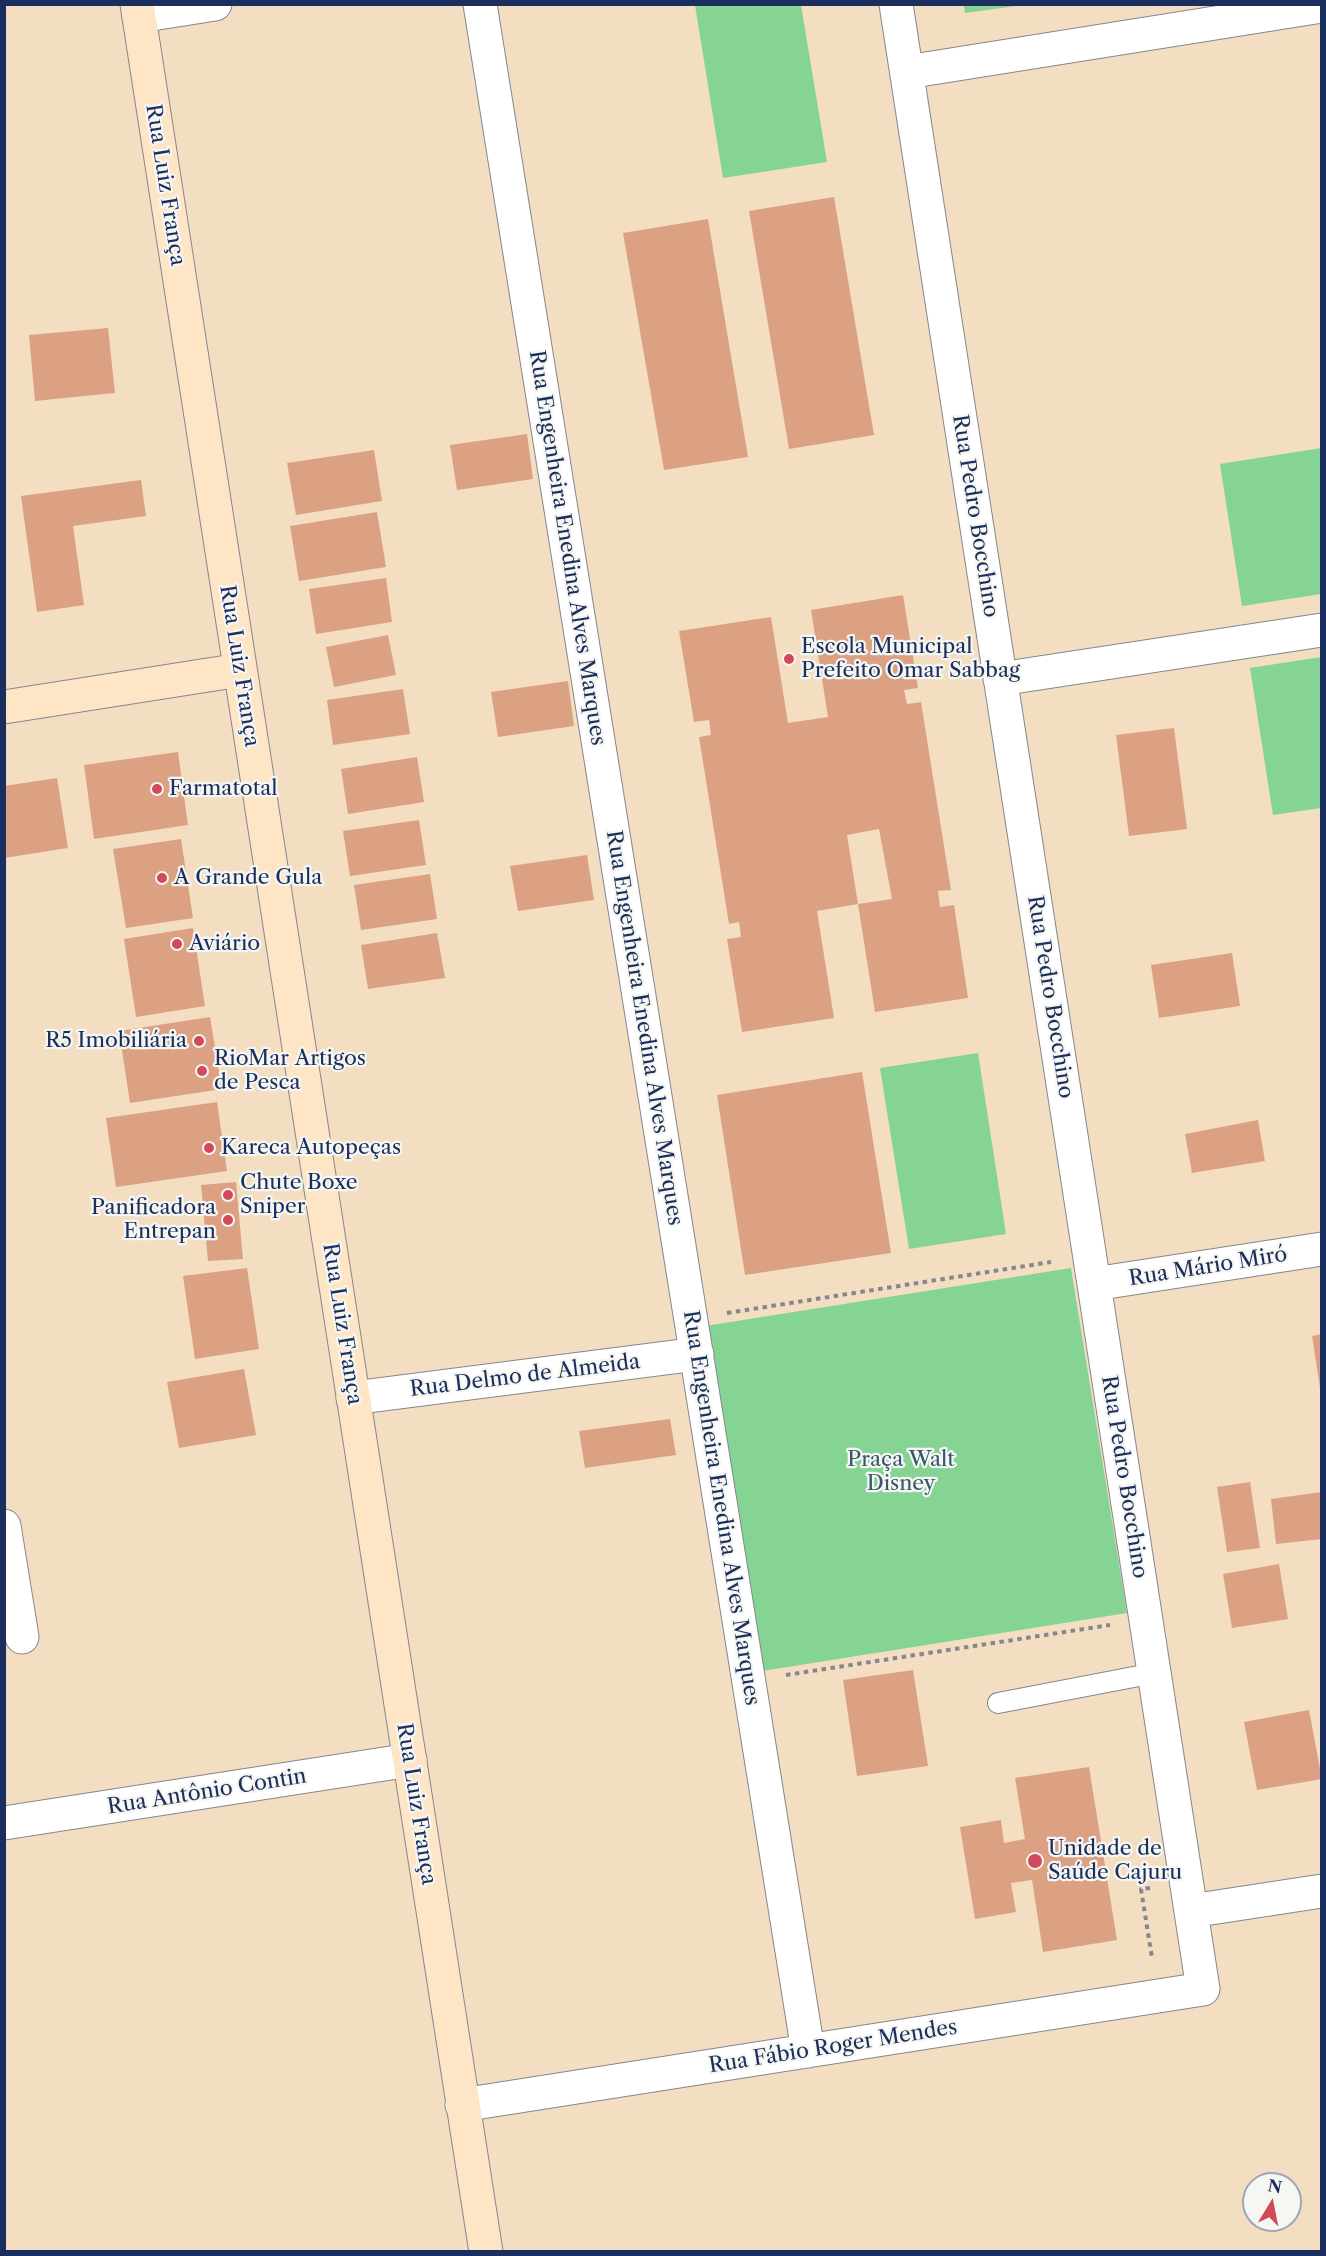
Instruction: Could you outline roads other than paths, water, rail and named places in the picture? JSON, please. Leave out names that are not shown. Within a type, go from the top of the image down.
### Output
[{"type":"main road","name":"Rua Luiz França","points":[[138,10],[486,2252]]},
{"type":"main road","points":[[4,707],[240,670]]},
{"type":"street","points":[[138,10],[215,4]]},
{"type":"street","name":"Rua Engenheira Enedina Alves Marques","points":[[480,4],[808,2051]]},
{"type":"street","name":"Rua Pedro Bocchino","points":[[896,4],[1203,1989]]},
{"type":"street","points":[[907,72],[1233,12],[1322,6]]},
{"type":"street","points":[[1000,679],[1322,630]]},
{"type":"street","name":"Rua Mário Miró","points":[[1092,1270],[1322,1249]]},
{"type":"street","name":"Rua Delmo de Almeida","points":[[353,1398],[697,1354]]},
{"type":"street","points":[[4,1526],[22,1638]]},
{"type":"street","name":"Rua Antônio Contin","points":[[4,1823],[410,1760]]},
{"type":"street","points":[[1191,1911],[1322,1891]]},
{"type":"street","name":"Rua Fábio Roger Mendes","points":[[462,2104],[1203,1989]]},
{"type":"lane","points":[[998,1703],[1144,1675],[1154,1669]]},
{"type":"place","name":"Escola Municipal Prefeito Omar Sabbag","points":[[789,659]]},
{"type":"place","name":"Farmatotal","points":[[157,789]]},
{"type":"place","name":"A Grande Gula","points":[[162,878]]},
{"type":"place","name":"Aviário","points":[[177,944]]},
{"type":"place","name":"R5 Imobiliária","points":[[199,1041]]},
{"type":"place","name":"RioMar Artigos de Pesca","points":[[202,1071]]},
{"type":"place","name":"Kareca Autopeças","points":[[209,1148]]},
{"type":"place","name":"Chute Boxe Sniper","points":[[228,1195]]},
{"type":"place","name":"Panificadora Entrepan","points":[[228,1220]]},
{"type":"place","name":"Unidade de Saúde Cajuru","points":[[1035,1861]]},
{"type":"park label","name":"Praça Walt Disney","points":[[901,1472]]}]
